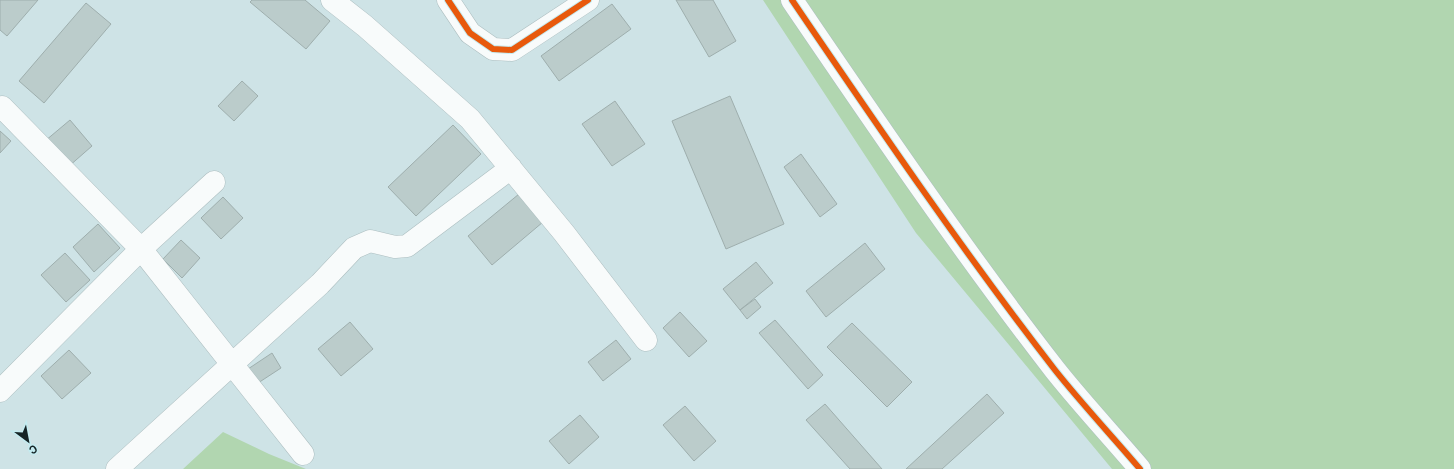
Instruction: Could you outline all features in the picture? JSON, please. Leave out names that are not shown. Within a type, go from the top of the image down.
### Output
[{"type":"street","points":[[332,0],[365,26],[470,119],[564,233],[646,340]]},
{"type":"street","points":[[448,0],[470,33],[493,49],[512,50],[588,0]]},
{"type":"street","points":[[792,0],[878,126],[977,266],[1056,371],[1140,469]]},
{"type":"street","points":[[2,107],[141,249],[303,454]]},
{"type":"street","points":[[117,469],[320,284],[354,248],[370,241],[395,247],[407,246],[511,168]]},
{"type":"street","points":[[0,391],[141,249],[214,182]]},
{"type":"green space","points":[[763,0],[1454,0],[1454,469],[1112,469],[916,233]]},
{"type":"green space","points":[[223,432],[269,454],[306,469],[183,469]]},
{"type":"building","points":[[0,0],[38,0],[7,36],[0,30]]},
{"type":"building","points":[[252,0],[305,0],[330,21],[306,49],[250,2]]},
{"type":"building","points":[[676,0],[713,0],[736,41],[709,57]]},
{"type":"building","points":[[86,3],[111,24],[44,103],[19,81]]},
{"type":"building","points":[[612,4],[631,29],[559,81],[541,56]]},
{"type":"building","points":[[242,81],[258,96],[234,121],[218,106]]},
{"type":"building","points":[[730,96],[784,224],[726,249],[672,121]]},
{"type":"building","points":[[615,101],[645,144],[612,166],[582,124]]},
{"type":"building","points":[[70,120],[92,146],[68,167],[45,141]]},
{"type":"building","points":[[453,125],[481,154],[416,216],[388,187]]},
{"type":"building","points":[[0,131],[11,141],[0,153]]},
{"type":"building","points":[[801,154],[837,204],[820,217],[784,167]]},
{"type":"building","points":[[519,194],[543,222],[492,265],[468,236]]},
{"type":"building","points":[[223,197],[243,218],[221,239],[201,218]]},
{"type":"building","points":[[98,224],[120,248],[94,272],[73,247]]},
{"type":"building","points":[[181,240],[200,258],[182,278],[163,259]]},
{"type":"building","points":[[865,243],[885,269],[826,317],[806,291]]},
{"type":"building","points":[[65,253],[90,280],[66,302],[41,275]]},
{"type":"building","points":[[756,262],[773,283],[740,310],[723,289]]},
{"type":"building","points":[[755,299],[761,307],[747,319],[740,310]]},
{"type":"building","points":[[680,312],[707,341],[689,357],[663,328]]},
{"type":"building","points":[[775,320],[823,375],[808,389],[759,333]]},
{"type":"building","points":[[350,322],[373,349],[341,376],[318,349]]},
{"type":"building","points":[[852,323],[912,382],[887,407],[827,347]]},
{"type":"building","points":[[616,340],[631,359],[603,381],[588,362]]},
{"type":"building","points":[[69,350],[91,373],[62,399],[41,376]]},
{"type":"building","points":[[272,353],[281,368],[258,383],[248,369]]},
{"type":"building","points":[[987,394],[1004,413],[942,469],[906,469]]},
{"type":"building","points":[[825,404],[882,469],[850,469],[806,420]]},
{"type":"building","points":[[685,406],[716,441],[694,461],[663,425]]},
{"type":"building","points":[[580,415],[599,437],[569,464],[549,441]]},
{"type":"cycle path","points":[[448,0],[470,33],[493,49],[512,50],[588,0]]},
{"type":"cycle path","points":[[792,0],[920,187],[1020,325],[1065,383],[1140,469]]}]
